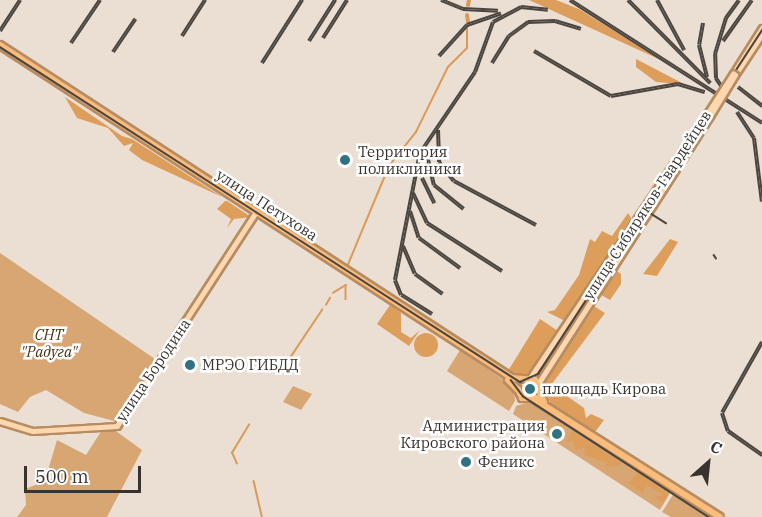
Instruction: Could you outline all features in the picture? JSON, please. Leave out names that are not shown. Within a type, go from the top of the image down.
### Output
[{"type":"highway","name":"улица Петухова","points":[[0,45],[4,51],[518,390]]},
{"type":"highway","name":"улица Петухова","points":[[4,51],[522,380]]},
{"type":"highway","points":[[544,402],[539,393],[538,384],[530,378],[522,380],[518,390],[522,398],[544,402],[720,517]]},
{"type":"highway","points":[[534,399],[539,393]]},
{"type":"main road","name":"улица Сибиряков-Гвардейцев","points":[[734,75],[762,28]]},
{"type":"main road","name":"улица Сибиряков-Гвардейцев","points":[[530,378],[560,342],[762,34]]},
{"type":"main road","name":"улица Бородина","points":[[0,420],[33,431],[117,426],[254,215]]},
{"type":"main road","name":"улица Сибиряков-Гвардейцев","points":[[538,384],[553,352]]},
{"type":"green space","name":"СНТ \"Радуга\"","points":[[0,253],[158,361],[118,422],[84,413],[46,390],[30,397],[18,412],[0,404]]},
{"type":"green space","points":[[460,350],[514,387],[515,401],[509,411],[447,371]]},
{"type":"green space","points":[[293,386],[312,394],[301,410],[283,402]]},
{"type":"green space","points":[[533,401],[673,488],[660,510],[513,414],[516,406]]},
{"type":"green space","points":[[113,429],[142,450],[107,517],[17,517],[26,505],[25,489],[53,478],[49,467],[57,440],[86,455],[102,430]]},
{"type":"green space","points":[[676,490],[717,517],[671,517],[662,512]]},
{"type":"shaded area","points":[[529,0],[556,0],[579,9],[663,61]]},
{"type":"shaded area","points":[[636,59],[682,83],[656,82],[636,67]]},
{"type":"shaded area","points":[[65,97],[122,136],[132,139],[222,197],[142,160],[129,150],[133,143],[124,146],[108,128],[77,118]]},
{"type":"shaded area","points":[[225,201],[251,217],[234,219],[227,228],[231,219],[217,209]]},
{"type":"shaded area","points":[[628,213],[633,221],[567,322],[547,312],[555,310],[579,275],[590,239],[595,242],[602,231],[612,236]]},
{"type":"shaded area","points":[[670,239],[678,242],[657,276],[643,274]]},
{"type":"shaded area","points":[[614,269],[621,274],[621,284],[610,300],[598,293]]},
{"type":"shaded area","points":[[390,305],[401,313],[401,332],[411,338],[420,330],[409,346],[377,324]]},
{"type":"shaded area","points":[[592,305],[605,313],[551,385],[584,408],[586,418],[591,414],[604,420],[595,432],[550,403],[543,379]]},
{"type":"shaded area","points":[[540,319],[561,333],[531,374],[516,377],[508,371]]},
{"type":"shaded area","points":[[426,333],[435,336],[438,345],[435,354],[426,357],[417,354],[414,345],[417,336]]},
{"type":"shaded area","points":[[572,431],[622,463],[621,465],[603,468],[608,463],[584,455],[585,447],[575,450],[573,441],[566,442]]},
{"type":"shaded area","points":[[637,472],[669,493],[663,503],[654,498],[662,495],[646,484],[643,493],[629,484]]},
{"type":"waterway","points":[[468,5],[469,0]]},
{"type":"waterway","points":[[467,15],[468,22]]},
{"type":"waterway","points":[[347,267],[389,166],[416,132],[448,67],[467,48],[467,28]]},
{"type":"waterway","points":[[333,293],[346,285],[346,299]]},
{"type":"waterway","points":[[326,305],[330,298]]},
{"type":"waterway","points":[[290,358],[322,310]]},
{"type":"waterway","points":[[237,464],[232,453],[249,425]]},
{"type":"waterway","points":[[254,481],[262,517]]},
{"type":"tram line","points":[[0,47],[520,382],[538,374],[762,30]]},
{"type":"tram line","points":[[641,216],[650,213],[666,223]]},
{"type":"tram line","points":[[511,380],[524,397],[709,517]]},
{"type":"railway","points":[[0,31],[20,0]]},
{"type":"railway","points":[[71,43],[100,0]]},
{"type":"railway","points":[[182,36],[205,0]]},
{"type":"railway","points":[[262,63],[302,0]]},
{"type":"railway","points":[[309,41],[335,0]]},
{"type":"railway","points":[[323,38],[347,0]]},
{"type":"railway","points":[[441,0],[463,9],[498,11]]},
{"type":"railway","points":[[570,0],[762,123]]},
{"type":"railway","points":[[628,0],[710,83]]},
{"type":"railway","points":[[657,0],[684,50]]},
{"type":"railway","points":[[728,96],[716,78],[715,54],[726,18],[739,0]]},
{"type":"railway","points":[[723,41],[752,0]]},
{"type":"railway","points":[[432,314],[401,295],[395,280],[420,153],[475,72],[493,22],[521,7],[548,10]]},
{"type":"railway","points":[[439,56],[467,25],[501,13]]},
{"type":"railway","points":[[113,52],[135,19]]},
{"type":"railway","points":[[492,63],[509,36],[528,22],[555,21],[581,29]]},
{"type":"railway","points":[[703,23],[699,45],[707,77]]},
{"type":"railway","points":[[534,51],[611,96],[678,84],[705,92]]},
{"type":"railway","points":[[738,87],[762,106]]},
{"type":"railway","points":[[737,112],[754,138],[762,202]]},
{"type":"railway","points":[[438,130],[439,162],[454,181],[536,225]]},
{"type":"railway","points":[[426,151],[434,185],[464,209]]},
{"type":"railway","points":[[422,178],[434,203]]},
{"type":"railway","points":[[413,193],[427,223],[502,271]]},
{"type":"railway","points":[[410,211],[419,238],[460,268]]},
{"type":"railway","points":[[403,246],[415,274],[443,294]]},
{"type":"railway","points":[[762,342],[722,413],[728,431],[762,455]]},
{"type":"place","name":"Территория поликлиники","points":[[345,160]]},
{"type":"place","name":"МРЭО ГИБДД","points":[[190,365]]},
{"type":"place","name":"площадь Кирова","points":[[530,389]]},
{"type":"place","name":"Администрация Кировского района","points":[[557,434]]},
{"type":"place","name":"Феникс","points":[[466,462]]}]
